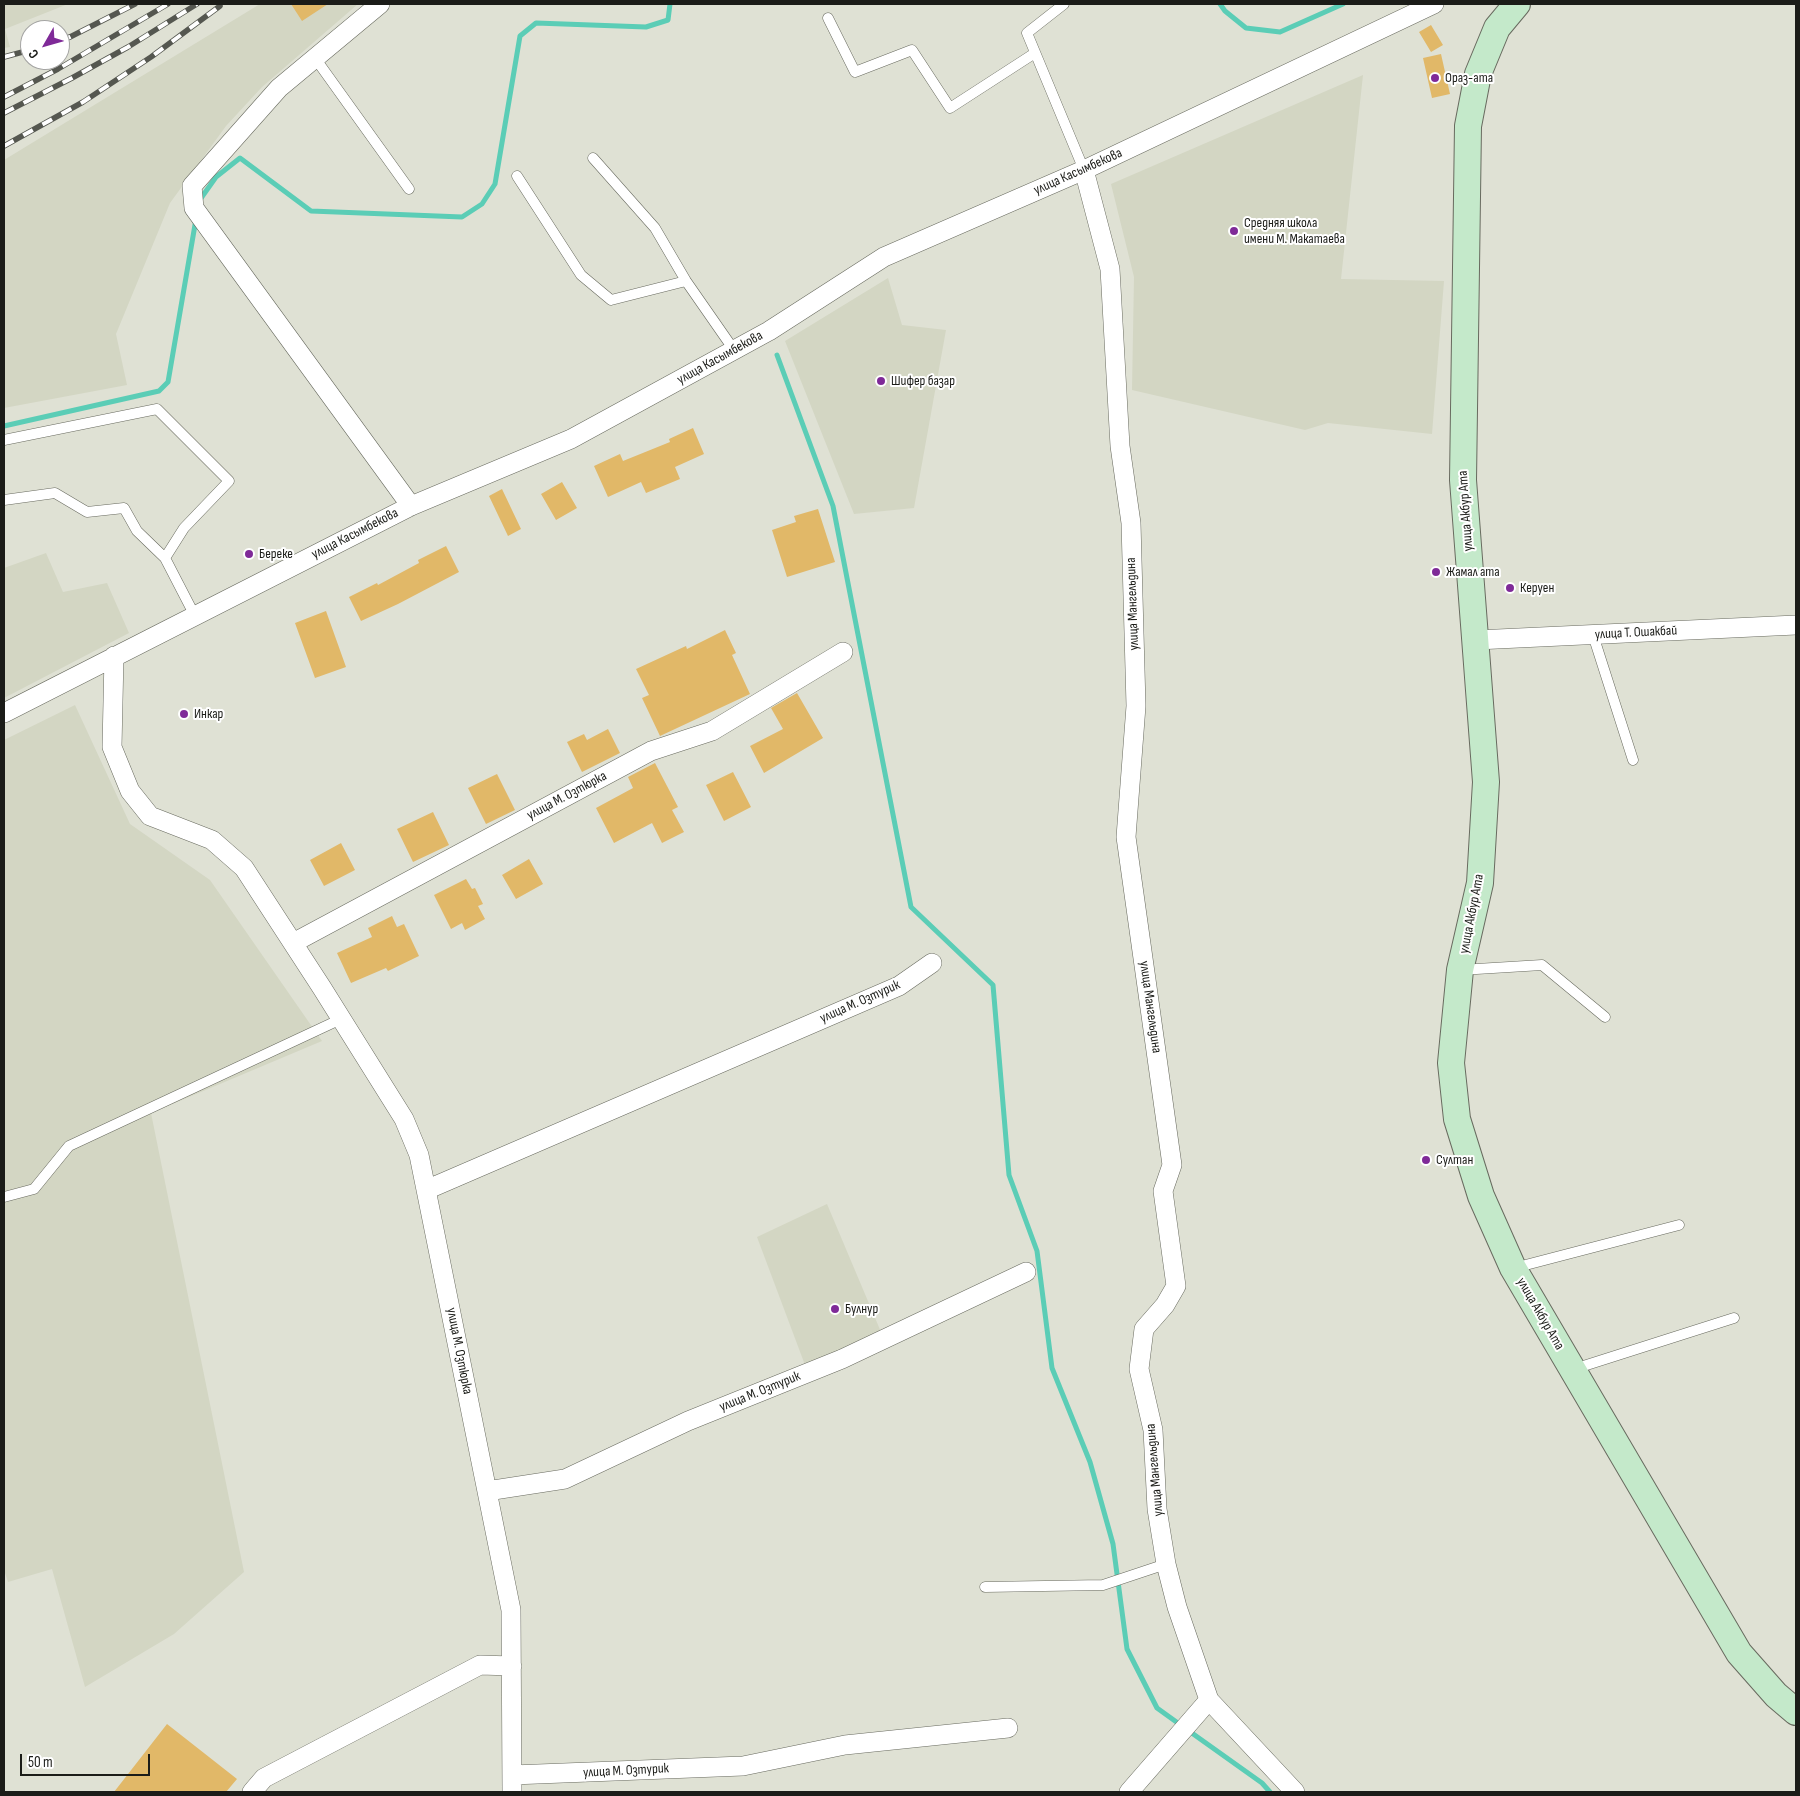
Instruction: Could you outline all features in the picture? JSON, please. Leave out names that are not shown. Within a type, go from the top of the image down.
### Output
[{"type":"main road","name":"улица Акбур Ата","points":[[1517,4],[1496,28],[1478,74],[1468,126],[1463,480],[1486,782],[1480,883],[1460,970],[1451,1063],[1457,1119],[1481,1196],[1513,1268],[1738,1653],[1776,1695],[1796,1712]]},
{"type":"street","points":[[380,4],[279,88],[192,186],[194,208],[411,506]]},
{"type":"street","name":"улица Касымбекова","points":[[4,713],[411,506],[571,439],[769,331],[884,257],[1084,170],[1434,4]]},
{"type":"street","name":"улица Мангельдина","points":[[1084,170],[1110,269],[1120,446],[1130,523],[1136,696],[1126,837],[1172,1166],[1164,1191],[1176,1286],[1166,1304],[1144,1329],[1139,1369],[1153,1430],[1157,1509],[1166,1564],[1177,1607],[1209,1700],[1295,1792]]},
{"type":"street","name":"улица Т. Ошакбай","points":[[1476,640],[1796,625]]},
{"type":"street","name":"улица М. Озтюрка","points":[[293,943],[651,751],[712,731],[843,652]]},
{"type":"street","name":"улица М. Озтюрка","points":[[114,656],[112,747],[130,791],[150,816],[212,840],[244,868],[404,1119],[420,1155],[511,1610],[512,1784]]},
{"type":"street","name":"улица М. Озтурик","points":[[426,1190],[899,986],[932,963]]},
{"type":"street","name":"улица М. Озтурик","points":[[487,1492],[565,1479],[688,1420],[842,1359],[1026,1272]]},
{"type":"street","points":[[252,1792],[264,1778],[480,1665],[512,1666]]},
{"type":"street","points":[[1129,1792],[1209,1700]]},
{"type":"street","name":"улица М. Озтурик","points":[[512,1784],[743,1766],[845,1745],[1008,1728]]},
{"type":"lane","points":[[1064,4],[1027,32],[1084,170]]},
{"type":"lane","points":[[828,18],[855,72],[912,50],[950,108],[1035,53]]},
{"type":"lane","points":[[315,58],[409,189]]},
{"type":"lane","points":[[593,158],[655,228],[686,281],[734,350]]},
{"type":"lane","points":[[517,176],[581,275],[611,300],[686,281]]},
{"type":"lane","points":[[4,440],[157,409],[229,481],[184,528],[165,558]]},
{"type":"lane","points":[[4,500],[55,493],[87,512],[124,508],[137,531],[165,558],[195,616]]},
{"type":"lane","points":[[1593,634],[1633,760]]},
{"type":"lane","points":[[1460,970],[1542,965],[1605,1017]]},
{"type":"lane","points":[[4,1197],[34,1189],[69,1146],[341,1019]]},
{"type":"lane","points":[[1513,1268],[1679,1225]]},
{"type":"lane","points":[[1573,1369],[1734,1318]]},
{"type":"lane","points":[[985,1587],[1103,1585],[1166,1564]]},
{"type":"shaded area","points":[[4,4],[68,4],[28,20],[20,20],[20,23],[5,29],[10,47],[4,48]]},
{"type":"shaded area","points":[[260,4],[358,4],[262,87],[226,126],[170,203],[116,334],[127,385],[4,408],[4,160]]},
{"type":"shaded area","name":"Средняя школа имени М. Макатаева","points":[[1363,75],[1341,279],[1444,281],[1432,434],[1328,423],[1305,430],[1132,390],[1134,277],[1111,184]]},
{"type":"shaded area","name":"Шифер базар","points":[[888,278],[902,325],[946,330],[914,508],[854,514],[785,341]]},
{"type":"shaded area","points":[[46,553],[63,592],[107,583],[129,633],[4,698],[4,568]]},
{"type":"shaded area","points":[[75,705],[130,824],[210,880],[322,1041],[151,1113],[244,1572],[174,1634],[85,1687],[52,1569],[8,1582],[4,1570],[4,740]]},
{"type":"shaded area","points":[[827,1204],[881,1332],[805,1365],[757,1237]]},
{"type":"building","points":[[291,4],[328,4],[302,21]]},
{"type":"building","points":[[1431,25],[1443,45],[1431,52],[1419,32]]},
{"type":"building","points":[[1441,54],[1450,94],[1432,98],[1423,58]]},
{"type":"building","points":[[693,428],[704,454],[675,467],[680,479],[646,493],[641,482],[608,497],[594,466],[620,454],[623,461],[670,442],[669,439]]},
{"type":"building","points":[[562,482],[577,508],[556,520],[541,494]]},
{"type":"building","points":[[502,489],[521,529],[508,536],[489,496]]},
{"type":"building","points":[[818,509],[835,562],[787,577],[772,530],[796,522],[794,516]]},
{"type":"building","points":[[446,546],[459,572],[361,621],[349,597],[377,583],[378,585],[419,563],[418,560]]},
{"type":"building","points":[[326,611],[346,667],[315,678],[295,623]]},
{"type":"building","points":[[725,630],[736,653],[732,655],[750,694],[660,736],[642,698],[649,695],[636,669],[686,646],[687,649]]},
{"type":"building","points":[[797,693],[823,738],[764,773],[750,746],[783,729],[771,708]]},
{"type":"building","points":[[608,729],[620,753],[582,772],[567,742],[584,734],[587,740]]},
{"type":"building","points":[[655,763],[678,807],[672,810],[684,832],[662,843],[652,823],[614,843],[596,808],[633,788],[628,777]]},
{"type":"building","points":[[733,772],[751,807],[724,821],[706,785]]},
{"type":"building","points":[[497,774],[515,810],[486,824],[468,788]]},
{"type":"building","points":[[433,812],[449,845],[413,862],[397,829]]},
{"type":"building","points":[[341,843],[355,870],[324,886],[310,860]]},
{"type":"building","points":[[529,859],[543,884],[516,899],[502,875]]},
{"type":"building","points":[[466,879],[472,889],[475,888],[483,904],[478,906],[485,919],[465,930],[462,923],[451,929],[434,895]]},
{"type":"building","points":[[392,916],[397,927],[404,924],[419,956],[388,971],[386,968],[351,983],[337,953],[372,937],[368,928]]},
{"type":"building","points":[[167,1724],[237,1779],[226,1792],[114,1792]]},
{"type":"waterway","points":[[199,201],[216,177],[240,158],[311,211],[462,217],[482,204],[495,184],[520,36],[536,23],[646,27],[668,20],[670,4]]},
{"type":"waterway","points":[[1220,4],[1225,11],[1246,28],[1280,32],[1343,4]]},
{"type":"waterway","points":[[4,426],[159,391],[168,382],[196,219]]},
{"type":"waterway","points":[[777,355],[833,506],[911,907],[993,985],[1009,1175],[1037,1251],[1052,1368],[1090,1462],[1113,1544],[1127,1649],[1157,1708],[1182,1726]]},
{"type":"waterway","points":[[1189,1731],[1262,1783],[1270,1792]]},
{"type":"railway","points":[[70,37],[135,4]]},
{"type":"railway","points":[[4,97],[58,69],[168,4]]},
{"type":"railway","points":[[4,113],[128,47],[197,4]]},
{"type":"railway","points":[[4,146],[83,102],[151,57],[220,6]]},
{"type":"railway","points":[[4,57],[20,53]]},
{"type":"place","name":"Ораз-ата","points":[[1435,78]]},
{"type":"place","name":"Средняя школа имени М. Макатаева","points":[[1234,231]]},
{"type":"place","name":"Шифер базар","points":[[881,381]]},
{"type":"place","name":"Береке","points":[[249,554]]},
{"type":"place","name":"Жамал ата","points":[[1436,572]]},
{"type":"place","name":"Керуен","points":[[1510,588]]},
{"type":"place","name":"Инкар","points":[[184,714]]},
{"type":"place","name":"Султан","points":[[1426,1160]]},
{"type":"place","name":"Булнур","points":[[835,1309]]}]
